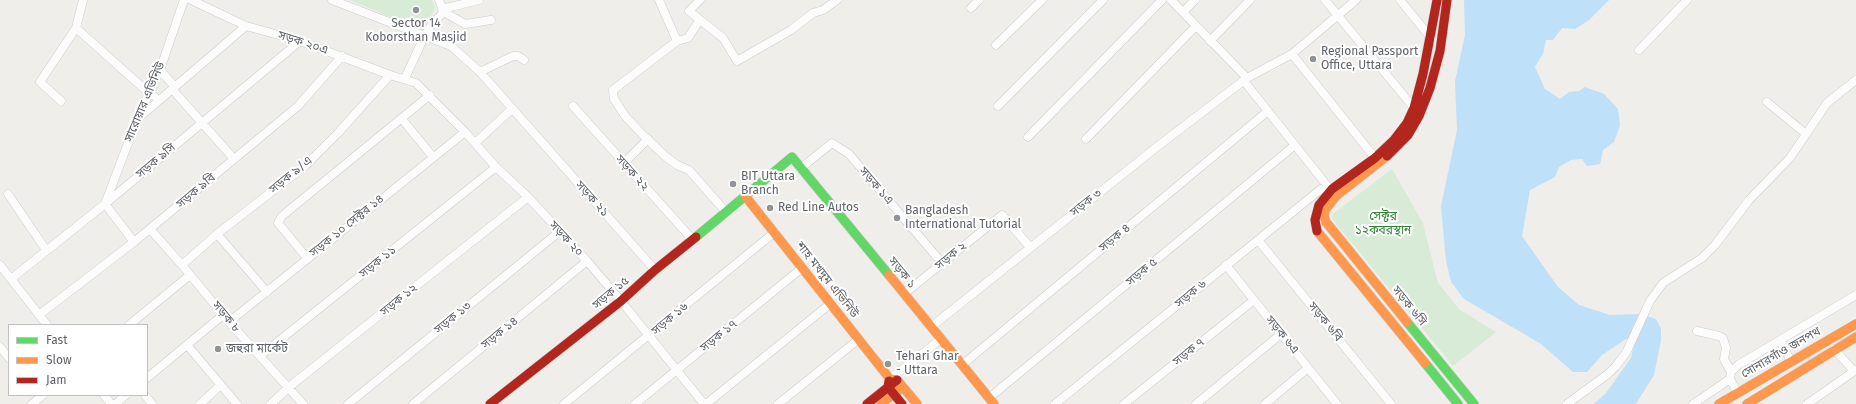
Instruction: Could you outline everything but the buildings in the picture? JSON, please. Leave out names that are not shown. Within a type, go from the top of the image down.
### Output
[{"type":"street","points":[[61,101],[40,82],[76,28],[83,0]]},
{"type":"street","name":"সারোয়ার এভিনিউ","points":[[105,204],[138,117],[160,70],[184,0]]},
{"type":"street","name":"সড়ক ২০এ","points":[[190,0],[246,26],[300,41],[390,75],[405,78],[416,83]]},
{"type":"street","name":"সড়ক ২১","points":[[332,0],[451,46],[480,72],[655,270]]},
{"type":"street","points":[[439,0],[443,11],[465,24],[491,20]]},
{"type":"street","points":[[405,78],[425,35],[443,11],[480,0]]},
{"type":"street","points":[[659,0],[677,40]]},
{"type":"street","points":[[700,0],[690,11],[699,21],[723,38],[737,61],[791,30],[813,13],[823,10],[836,0]]},
{"type":"street","points":[[971,8],[979,0]]},
{"type":"street","points":[[996,45],[1042,0]]},
{"type":"street","points":[[998,106],[1103,0]]},
{"type":"street","points":[[1028,137],[1162,0]]},
{"type":"street","points":[[1171,0],[1246,79],[1268,111],[1328,188]]},
{"type":"street","points":[[1183,12],[1195,0]]},
{"type":"street","points":[[1210,41],[1250,0]]},
{"type":"street","points":[[1325,0],[1414,108]]},
{"type":"street","name":"সড়ক ৩","points":[[931,327],[1030,247],[1246,79],[1292,54],[1356,0]]},
{"type":"street","points":[[1400,0],[1431,38]]},
{"type":"street","points":[[1321,216],[1324,198],[1328,188],[1375,158],[1394,140],[1407,123],[1414,108],[1431,38],[1437,0]]},
{"type":"street","points":[[1321,216],[1336,196],[1392,152],[1408,135],[1419,116],[1430,88],[1440,51],[1447,0]]},
{"type":"street","points":[[1639,50],[1687,0]]},
{"type":"street","points":[[699,21],[688,38],[677,40],[613,90],[614,99],[625,116],[665,156],[677,165],[689,170],[726,212]]},
{"type":"street","points":[[138,117],[246,26]]},
{"type":"street","points":[[1086,139],[1196,26]]},
{"type":"street","points":[[76,28],[150,94],[160,99]]},
{"type":"street","name":"সড়ক ৯সি","points":[[11,279],[105,204],[300,41]]},
{"type":"street","points":[[1292,54],[1375,158]]},
{"type":"street","name":"সড়ক ৯বি","points":[[39,315],[134,242],[298,106],[322,81],[342,56]]},
{"type":"street","points":[[480,72],[513,56],[518,56],[524,60]]},
{"type":"street","points":[[160,70],[202,123],[234,159]]},
{"type":"street","name":"সড়ক ৯/এ","points":[[182,265],[216,234],[306,165],[338,133],[390,75]]},
{"type":"street","points":[[1567,404],[1608,374],[1626,353],[1650,301],[1662,283],[1702,258],[1715,245],[1739,212],[1790,158],[1827,103],[1856,80]]},
{"type":"street","name":"সড়ক ২০","points":[[416,83],[430,95],[496,167],[528,197],[558,232],[587,261],[622,301],[705,404]]},
{"type":"street","points":[[307,258],[280,226],[278,223],[279,220],[430,95]]},
{"type":"street","points":[[1767,102],[1806,134]]},
{"type":"street","name":"সড়ক ২২","points":[[573,106],[692,239]]},
{"type":"street","points":[[475,143],[512,109]]},
{"type":"street","name":"সড়ক ৪","points":[[962,365],[1268,111]]},
{"type":"street","points":[[402,119],[433,157]]},
{"type":"street","name":"সড়ক ১০ সেক্টর ১৪","points":[[226,318],[267,292],[307,258],[465,132]]},
{"type":"street","points":[[624,163],[648,139]]},
{"type":"street","name":"সড়ক ১এ","points":[[801,168],[832,143],[849,154],[942,263]]},
{"type":"street","name":"সড়ক ৫","points":[[991,401],[1295,145]]},
{"type":"street","name":"সড়ক ১","points":[[792,157],[991,401]]},
{"type":"street","name":"সড়ক ১৫","points":[[490,404],[622,301],[655,270],[746,197],[792,157]]},
{"type":"street","name":"সড়ক ১১","points":[[260,356],[496,167]]},
{"type":"street","name":"সড়ক ৬","points":[[1055,404],[1304,203],[1328,188]]},
{"type":"street","points":[[8,194],[46,250]]},
{"type":"street","name":"সড়ক ১২","points":[[271,404],[289,387],[528,197]]},
{"type":"street","name":"শাহ মখদুম এভিনিউ","points":[[746,197],[894,385],[917,404]]},
{"type":"street","points":[[1304,203],[1321,216]]},
{"type":"street","points":[[105,204],[134,242]]},
{"type":"street","name":"সড়ক ২","points":[[904,294],[1002,215],[1030,247]]},
{"type":"street","name":"সড়ক ৬সি","points":[[1321,216],[1316,229],[1458,404]]},
{"type":"street","name":"সড়ক ৬সি","points":[[1321,216],[1474,404]]},
{"type":"street","name":"সড়ক ৮","points":[[150,229],[226,318],[303,404]]},
{"type":"street","name":"সড়ক ১৩","points":[[348,404],[558,232]]},
{"type":"street","name":"সড়ক ১৬","points":[[564,404],[775,232]]},
{"type":"street","points":[[216,234],[267,292]]},
{"type":"street","name":"সড়ক ৬বি","points":[[1258,240],[1391,404]]},
{"type":"street","name":"সড়ক ১৪","points":[[413,404],[587,261]]},
{"type":"street","points":[[0,265],[46,324]]},
{"type":"street","name":"সড়ক ৬এ","points":[[1226,265],[1337,404]]},
{"type":"street","name":"সড়ক ১৭","points":[[635,404],[802,268]]},
{"type":"street","points":[[130,324],[190,275]]},
{"type":"street","points":[[1374,300],[1383,293]]},
{"type":"street","points":[[1693,404],[1731,376],[1738,365],[1856,295]]},
{"type":"street","name":"সড়ক ৭","points":[[1124,404],[1254,300]]},
{"type":"street","points":[[705,404],[830,304]]},
{"type":"street","points":[[148,377],[187,345],[226,318]]},
{"type":"street","name":"সোনারগাঁও জনপথ","points":[[1719,404],[1856,324]]},
{"type":"street","points":[[1697,331],[1723,338],[1726,348],[1724,359],[1738,392]]},
{"type":"street","points":[[1196,404],[1281,334]]},
{"type":"street","name":"সোনারগাঁও জনপথ","points":[[1747,404],[1834,349],[1856,337]]},
{"type":"street","points":[[778,404],[859,339]]},
{"type":"street","points":[[867,404],[894,385],[941,339]]},
{"type":"street","points":[[1780,341],[1791,361]]},
{"type":"street","points":[[187,345],[237,404]]},
{"type":"street","points":[[0,347],[5,357]]},
{"type":"street","points":[[1807,404],[1855,371],[1834,349]]},
{"type":"street","points":[[1264,404],[1308,368]]},
{"type":"street","points":[[200,404],[221,385]]},
{"type":"street","points":[[881,404],[894,385]]},
{"type":"street","name":"শাহ মখদুম এভিনিউ","points":[[894,385],[902,404]]},
{"type":"street","points":[[32,404],[41,396]]},
{"type":"street","points":[[105,396],[112,404]]},
{"type":"street","points":[[115,404],[125,396]]},
{"type":"street","points":[[145,396],[152,404]]},
{"type":"green space","points":[[350,0],[432,0],[435,7],[424,31]]},
{"type":"green space","name":"সেক্টর ১২কবরস্থান","points":[[1392,169],[1423,223],[1438,283],[1460,310],[1496,332],[1453,366],[1333,220],[1332,215],[1334,213]]},
{"type":"water","points":[[1464,0],[1609,0],[1589,20],[1575,29],[1562,28],[1553,40],[1546,40],[1543,54],[1535,67],[1545,89],[1560,99],[1569,92],[1579,91],[1585,87],[1604,94],[1618,109],[1620,125],[1614,142],[1603,150],[1600,164],[1587,166],[1582,159],[1571,160],[1559,167],[1555,177],[1530,190],[1522,236],[1558,287],[1579,305],[1610,315],[1640,314],[1656,319],[1661,329],[1661,340],[1654,375],[1636,404],[1594,404],[1606,393],[1631,358],[1635,341],[1626,339],[1602,355],[1587,372],[1573,372],[1541,344],[1464,299],[1451,282],[1446,261],[1441,206],[1457,130],[1455,81],[1465,35]]},
{"type":"traffic: fast","points":[[696,237],[792,157],[889,275]]},
{"type":"traffic: fast","points":[[1407,322],[1474,404]]},
{"type":"traffic: fast","points":[[1425,363],[1458,404]]},
{"type":"traffic: slow","points":[[1387,156],[1336,196],[1325,210],[1324,216],[1326,222],[1407,322]]},
{"type":"traffic: slow","points":[[746,197],[890,379],[897,380],[917,404]]},
{"type":"traffic: slow","points":[[1317,231],[1425,363]]},
{"type":"traffic: slow","points":[[889,275],[994,404]]},
{"type":"traffic: slow","points":[[1719,404],[1856,324]]},
{"type":"traffic: slow","points":[[1747,404],[1856,337]]},
{"type":"traffic: slow","points":[[881,404],[899,390]]},
{"type":"traffic: jam","points":[[1317,231],[1315,220],[1319,205],[1332,189],[1375,158],[1394,140],[1407,123],[1414,108],[1423,74],[1437,0]]},
{"type":"traffic: jam","points":[[1387,156],[1408,135],[1419,116],[1430,88],[1440,51],[1447,0]]},
{"type":"traffic: jam","points":[[490,404],[621,301],[655,270],[696,237]]},
{"type":"traffic: jam","points":[[867,404],[897,380]]},
{"type":"traffic: jam","points":[[889,381],[888,387],[902,404]]},
{"type":"place","name":"Sector 14 Koborsthan Masjid","points":[[416,10]]},
{"type":"place","name":"Regional Passport Office, Uttara","points":[[1313,59]]},
{"type":"place","name":"BIT Uttara Branch","points":[[733,184]]},
{"type":"place","name":"Red Line Autos","points":[[770,208]]},
{"type":"place","name":"Bangladesh International Tutorial","points":[[897,218]]},
{"type":"place","name":"জহুরা মার্কেট","points":[[218,349]]},
{"type":"place","name":"Tehari Ghar - Uttara","points":[[888,364]]}]
